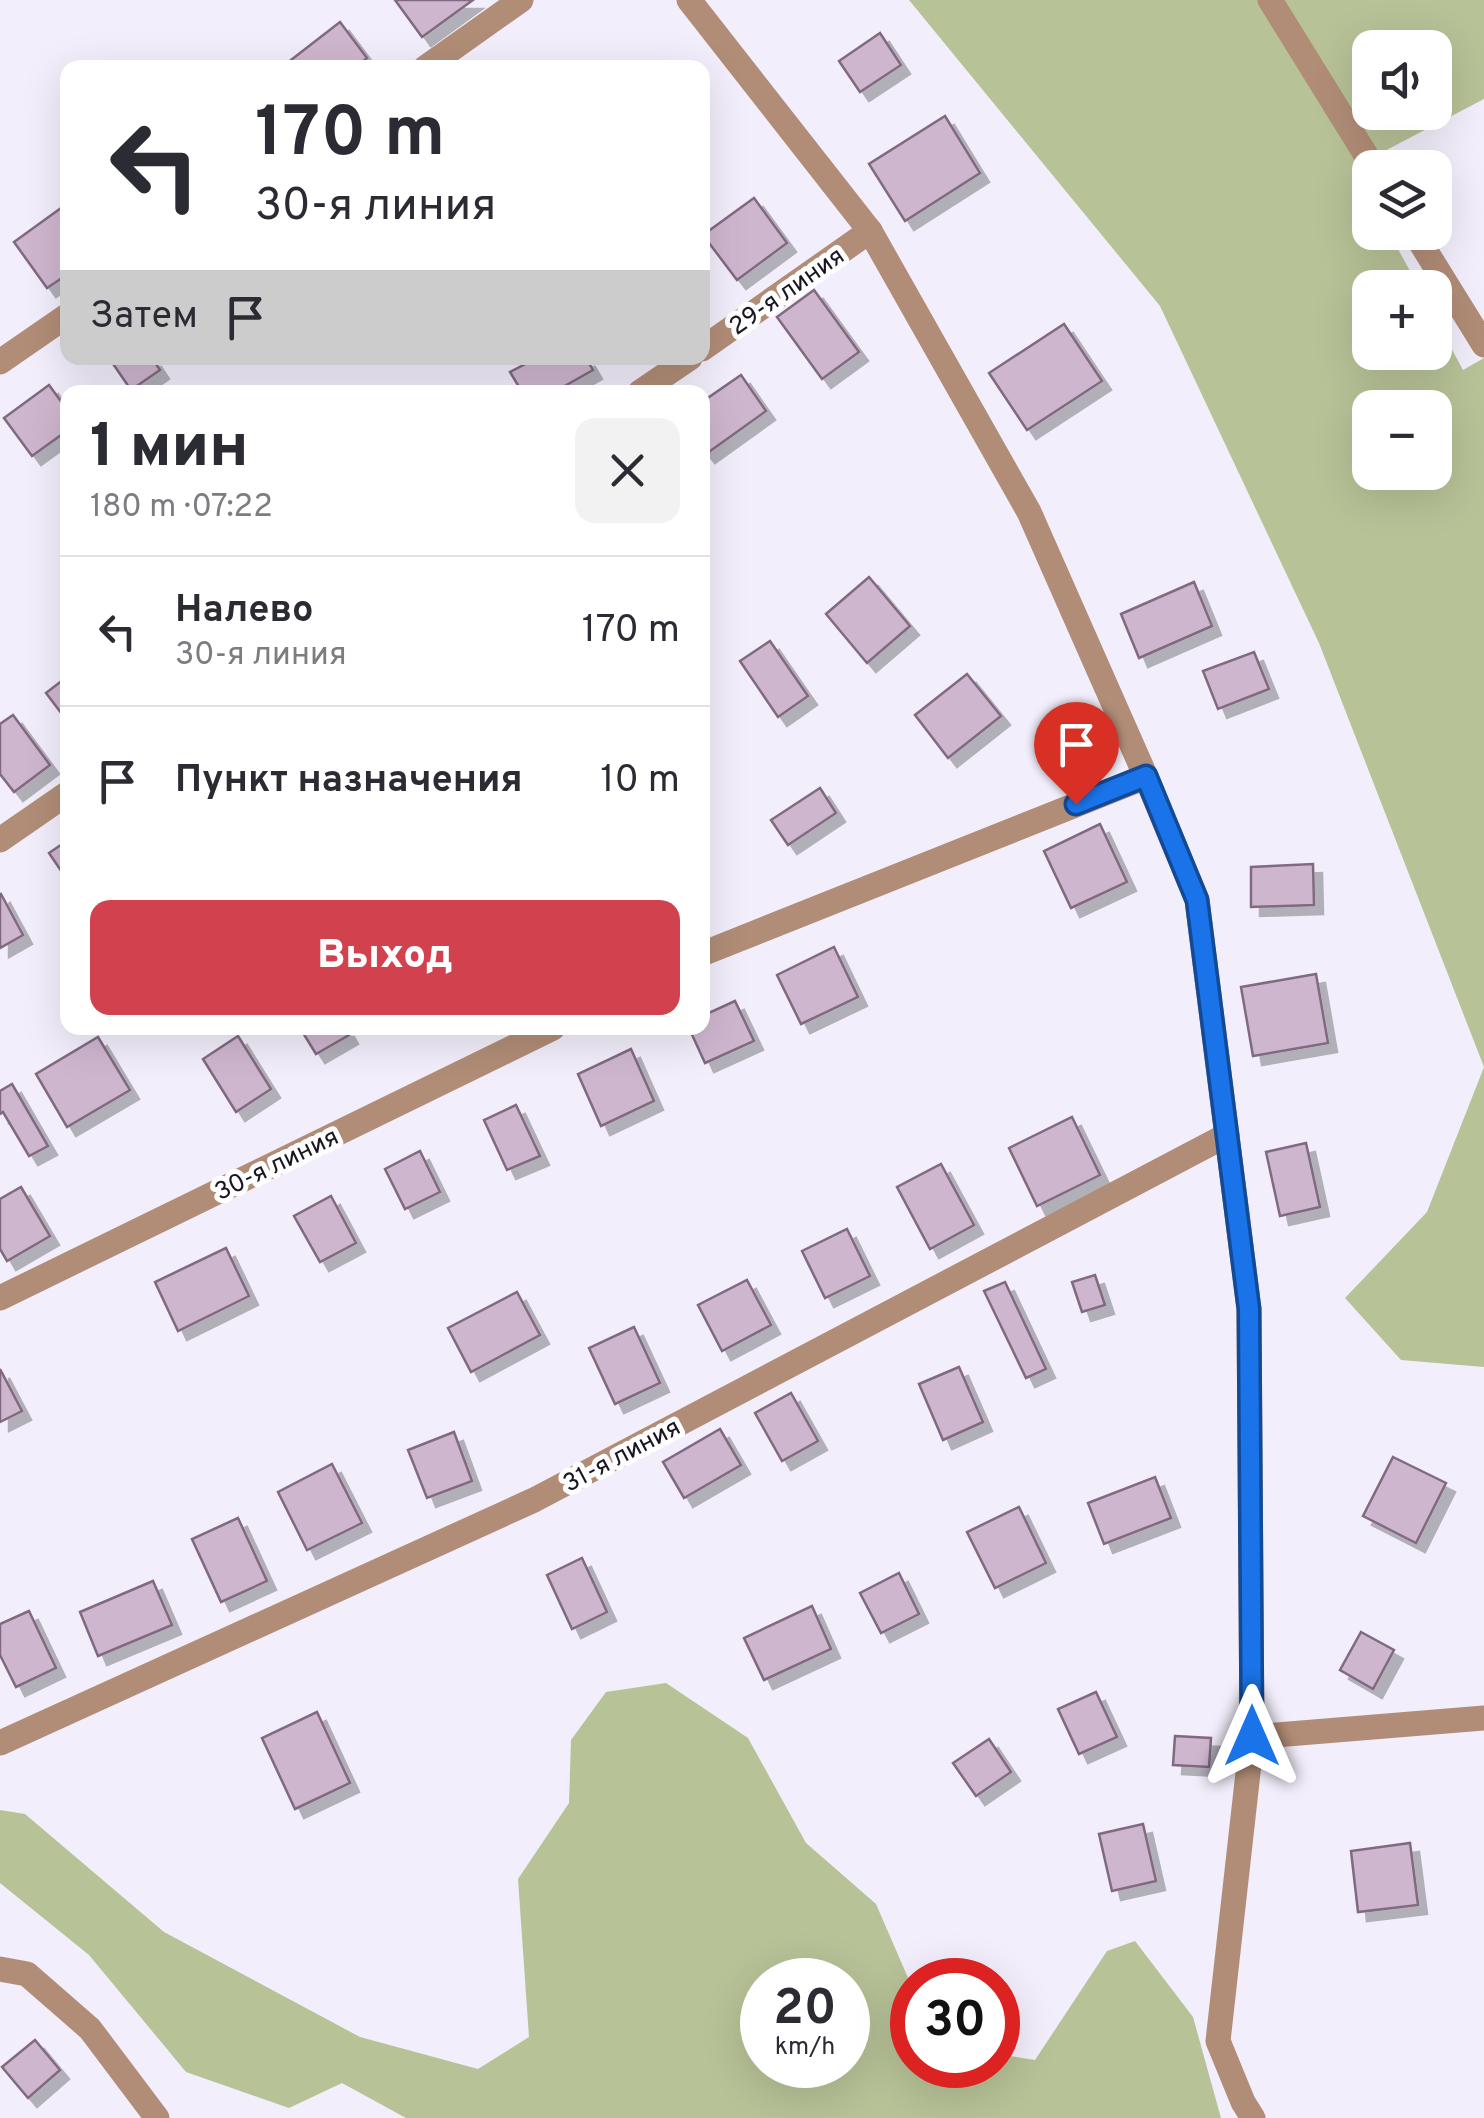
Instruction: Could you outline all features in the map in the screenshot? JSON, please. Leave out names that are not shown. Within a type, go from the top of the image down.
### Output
[{"type":"street","points":[[436,60],[521,0]]},
{"type":"street","points":[[689,0],[870,232],[1029,512],[1197,900],[1249,1309],[1252,1736],[1218,2041],[1242,2102],[1253,2118]]},
{"type":"street","points":[[1270,0],[1363,150]]},
{"type":"street","name":"29-я линия","points":[[710,343],[870,232]]},
{"type":"street","points":[[1425,250],[1484,345]]},
{"type":"street","points":[[0,362],[60,321]]},
{"type":"street","points":[[650,385],[680,365]]},
{"type":"street","points":[[710,951],[1146,776]]},
{"type":"street","points":[[0,840],[60,799]]},
{"type":"street","name":"30-я линия","points":[[0,1298],[539,1035]]},
{"type":"street","name":"31-я линия","points":[[0,1743],[534,1500],[1227,1135]]},
{"type":"street","points":[[1252,1736],[1484,1718]]},
{"type":"street","points":[[0,1969],[27,1974],[90,2029],[158,2118]]},
{"type":"green space","points":[[909,0],[1484,0],[1484,99],[1452,116],[1452,30],[1352,30],[1352,130],[1425,130],[1386,150],[1352,150],[1352,250],[1398,250],[1410,270],[1352,270],[1352,370],[1452,370],[1452,350],[1463,370],[1484,358],[1484,1067],[1319,643],[1160,306]]},
{"type":"green space","points":[[1484,1067],[1484,1367],[1401,1360],[1345,1298],[1427,1212]]},
{"type":"green space","points":[[666,1683],[748,1738],[806,1843],[876,1904],[899,1958],[890,1958],[890,2088],[1020,2088],[1020,2058],[1035,2060],[1107,1951],[1135,1941],[1193,2017],[1221,2118],[406,2118],[342,2083],[289,2108],[186,2072],[89,1955],[0,1883],[0,1810],[25,1814],[164,1932],[360,2037],[478,2069],[529,2037],[518,1879],[569,1803],[571,1740],[606,1692]]},
{"type":"building","points":[[395,0],[473,0],[422,37]]},
{"type":"building","points":[[340,22],[367,58],[365,60],[291,60]]},
{"type":"building","points":[[880,33],[901,65],[860,92],[839,61]]},
{"type":"building","points":[[945,116],[980,173],[905,221],[869,164]]},
{"type":"building","points":[[754,198],[787,243],[737,280],[710,244],[710,230]]},
{"type":"building","points":[[60,209],[60,279],[47,288],[14,242]]},
{"type":"building","points":[[814,290],[859,352],[822,379],[777,317]]},
{"type":"building","points":[[1064,324],[1102,381],[1027,430],[989,373]]},
{"type":"building","points":[[114,365],[157,365],[160,370],[138,385],[128,385]]},
{"type":"building","points":[[524,365],[590,365],[593,370],[566,385],[518,385],[510,372]]},
{"type":"building","points":[[741,375],[766,411],[710,451],[710,396]]},
{"type":"building","points":[[49,385],[60,400],[60,436],[32,456],[4,418]]},
{"type":"building","points":[[869,577],[910,626],[867,663],[826,614]]},
{"type":"building","points":[[1194,582],[1212,626],[1139,658],[1121,614]]},
{"type":"building","points":[[770,641],[808,696],[778,717],[740,661]]},
{"type":"building","points":[[1254,652],[1269,689],[1218,709],[1203,671]]},
{"type":"building","points":[[967,674],[1001,716],[948,758],[915,715]]},
{"type":"building","points":[[60,682],[60,711],[46,693]]},
{"type":"building","points":[[13,715],[50,765],[14,792],[0,774],[0,724]]},
{"type":"building","points":[[820,788],[836,813],[788,845],[771,820]]},
{"type":"building","points":[[1100,824],[1127,882],[1071,908],[1044,851]]},
{"type":"building","points":[[60,845],[60,869],[49,853]]},
{"type":"building","points":[[1313,864],[1314,905],[1251,907],[1251,867]]},
{"type":"building","points":[[0,895],[23,935],[0,948]]},
{"type":"building","points":[[834,947],[858,997],[801,1024],[777,975]]},
{"type":"building","points":[[1316,974],[1328,1043],[1253,1056],[1241,987]]},
{"type":"building","points":[[735,1001],[754,1041],[705,1063],[692,1035],[710,1035],[710,1012]]},
{"type":"building","points":[[304,1035],[349,1035],[316,1054]]},
{"type":"building","points":[[238,1036],[271,1089],[236,1112],[203,1059]]},
{"type":"building","points":[[98,1037],[130,1090],[67,1127],[36,1074]]},
{"type":"building","points":[[631,1049],[654,1101],[601,1126],[578,1074]]},
{"type":"building","points":[[12,1084],[48,1146],[29,1156],[3,1112],[0,1114],[0,1091]]},
{"type":"building","points":[[516,1105],[540,1156],[507,1170],[484,1120]]},
{"type":"building","points":[[1072,1117],[1100,1175],[1037,1206],[1009,1148]]},
{"type":"building","points":[[1306,1143],[1320,1207],[1280,1216],[1266,1152]]},
{"type":"building","points":[[420,1151],[440,1192],[405,1209],[385,1169]]},
{"type":"building","points":[[941,1164],[974,1225],[930,1249],[897,1187]]},
{"type":"building","points":[[21,1187],[50,1236],[7,1261],[0,1249],[0,1199]]},
{"type":"building","points":[[331,1196],[356,1243],[320,1262],[294,1216]]},
{"type":"building","points":[[847,1229],[870,1276],[825,1298],[802,1251]]},
{"type":"building","points":[[226,1248],[249,1296],[178,1331],[155,1282]]},
{"type":"building","points":[[1095,1275],[1105,1305],[1082,1312],[1072,1282]]},
{"type":"building","points":[[747,1280],[771,1325],[722,1351],[698,1305]]},
{"type":"building","points":[[1005,1282],[1046,1369],[1026,1378],[984,1291]]},
{"type":"building","points":[[517,1292],[540,1335],[471,1372],[448,1328]]},
{"type":"building","points":[[634,1327],[660,1383],[615,1404],[589,1348]]},
{"type":"building","points":[[959,1367],[983,1422],[943,1440],[919,1384]]},
{"type":"building","points":[[0,1369],[22,1411],[0,1422]]},
{"type":"building","points":[[791,1393],[818,1441],[782,1461],[755,1413]]},
{"type":"building","points":[[720,1429],[741,1465],[684,1498],[663,1462]]},
{"type":"building","points":[[454,1432],[472,1481],[427,1498],[408,1450]]},
{"type":"building","points":[[1393,1457],[1446,1483],[1416,1543],[1363,1516]]},
{"type":"building","points":[[332,1464],[362,1523],[307,1550],[278,1492]]},
{"type":"building","points":[[1155,1477],[1171,1518],[1104,1544],[1088,1503]]},
{"type":"building","points":[[1019,1507],[1046,1563],[995,1588],[967,1532]]},
{"type":"building","points":[[238,1518],[267,1581],[221,1602],[192,1539]]},
{"type":"building","points":[[582,1558],[607,1612],[572,1629],[547,1575]]},
{"type":"building","points":[[899,1573],[919,1614],[881,1633],[860,1593]]},
{"type":"building","points":[[153,1581],[172,1625],[98,1656],[80,1612]]},
{"type":"building","points":[[812,1606],[831,1649],[764,1680],[744,1638]]},
{"type":"building","points":[[29,1611],[56,1668],[16,1687],[0,1655],[0,1624]]},
{"type":"building","points":[[1361,1632],[1394,1650],[1373,1689],[1340,1670]]},
{"type":"building","points":[[1096,1692],[1117,1737],[1079,1754],[1058,1709]]},
{"type":"building","points":[[317,1712],[350,1783],[295,1809],[262,1738]]},
{"type":"building","points":[[1175,1736],[1211,1738],[1209,1767],[1173,1765]]},
{"type":"building","points":[[989,1739],[1011,1772],[976,1796],[953,1763]]},
{"type":"building","points":[[1143,1824],[1156,1881],[1112,1891],[1099,1834]]},
{"type":"building","points":[[1410,1843],[1418,1905],[1358,1912],[1351,1851]]},
{"type":"building","points":[[35,2040],[60,2070],[28,2098],[2,2067]]},
{"type":"route","points":[[1076,804],[1146,776],[1197,900],[1249,1309],[1252,1736]]}]
